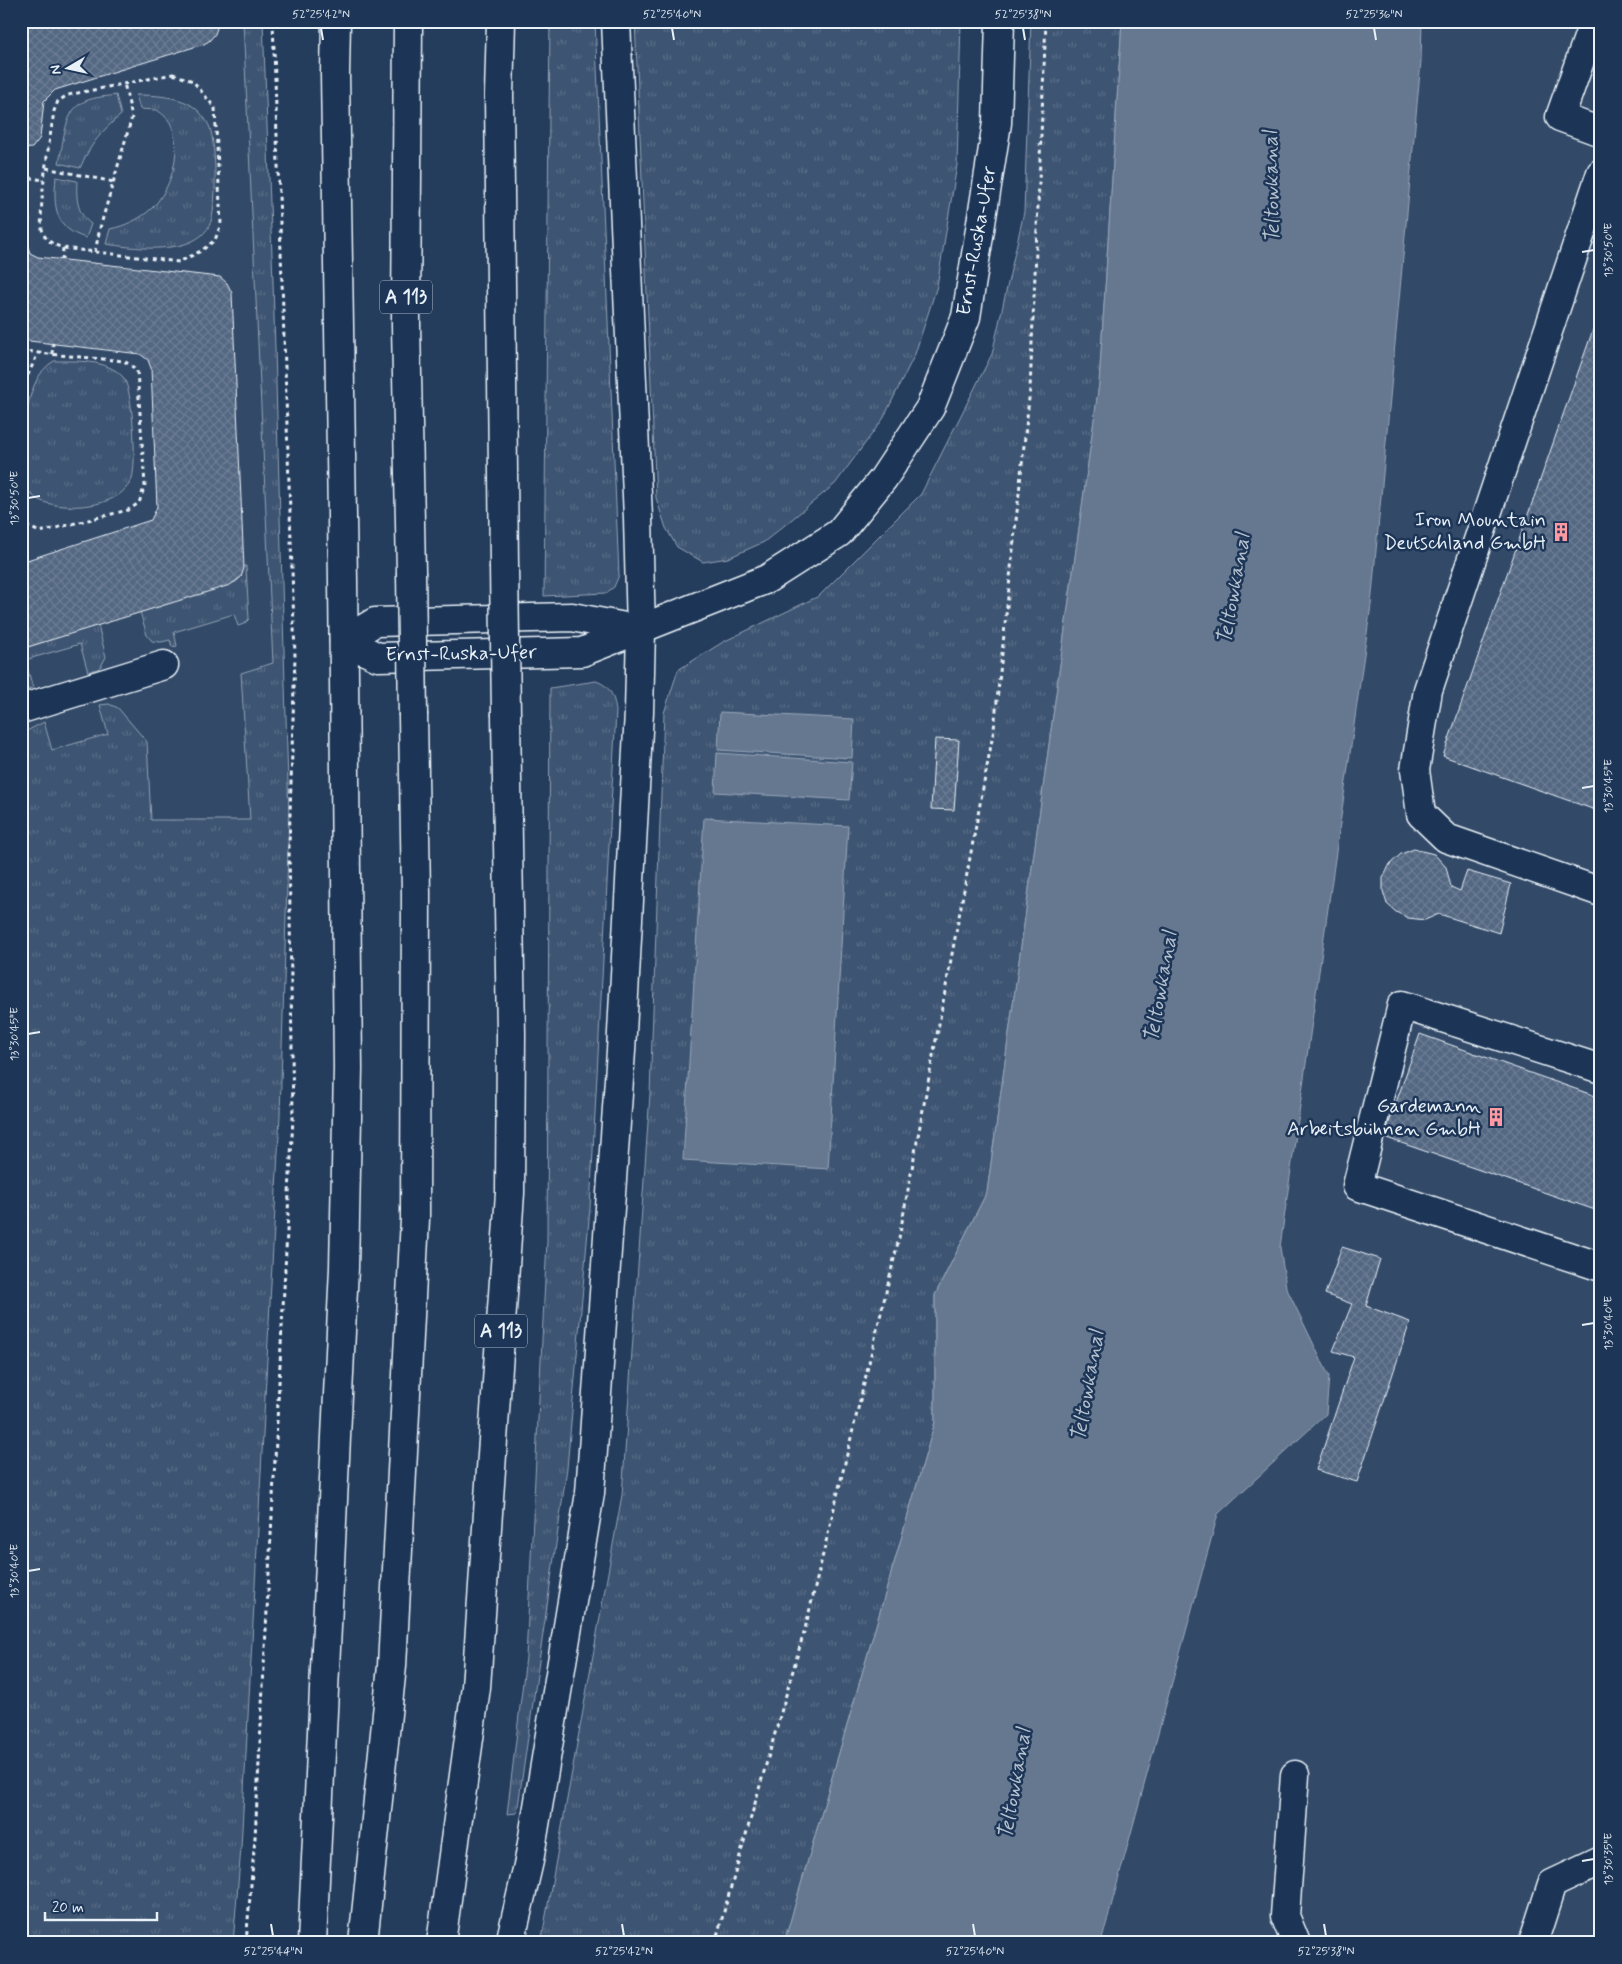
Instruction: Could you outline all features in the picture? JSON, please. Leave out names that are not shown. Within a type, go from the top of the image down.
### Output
[{"type":"main road","points":[[312,1943],[344,1249],[348,1059],[344,641],[335,74],[336,21]]},
{"type":"main road","name":"A 113","points":[[363,1943],[392,1666],[415,1219],[416,912],[406,325],[408,21]]},
{"type":"main road","name":"A 113","points":[[441,1943],[476,1687],[510,1193],[511,1034],[499,105],[501,21]]},
{"type":"main road","points":[[510,1943],[529,1861],[590,1492],[621,1051],[639,712],[640,630],[638,518],[616,21]]},
{"type":"main road","name":"Ernst-Ruska-Ufer","points":[[344,641],[375,622],[572,617],[640,630],[766,579],[839,533],[883,479],[930,408],[966,317],[997,123],[1000,21]]},
{"type":"main road","points":[[1594,21],[1560,118],[1601,132]]},
{"type":"main road","points":[[1601,174],[1428,690],[1415,770],[1421,814],[1446,838],[1601,892]]},
{"type":"main road","points":[[21,708],[164,665]]},
{"type":"main road","points":[[1601,1068],[1402,1005],[1357,1186],[1601,1267]]},
{"type":"main road","points":[[1295,1775],[1285,1916],[1296,1943]]},
{"type":"main road","points":[[1533,1943],[1552,1884],[1601,1861]]},
{"type":"path","points":[[246,1943],[255,1838],[293,1118],[289,846],[295,656],[273,21]]},
{"type":"path","points":[[715,1943],[806,1625],[862,1400],[899,1238],[994,729],[1030,389],[1046,21]]},
{"type":"path","points":[[174,74],[193,81],[215,108],[221,224],[215,240],[201,251],[179,262],[63,248],[50,243],[41,227],[46,168],[54,111],[58,101],[68,94],[174,74]]},
{"type":"path","points":[[96,252],[100,228],[132,117],[124,83]]},
{"type":"path","points":[[46,168],[114,182]]},
{"type":"path","points":[[21,177],[44,180]]},
{"type":"path","points":[[62,260],[63,248]]},
{"type":"path","points":[[52,343],[52,354]]},
{"type":"path","points":[[21,350],[124,361],[137,370],[145,485],[139,503],[128,510],[40,532],[24,525],[21,521]]},
{"type":"path","points":[[21,390],[38,353]]},
{"type":"shaded area","points":[[21,21],[263,21],[273,282],[289,846],[21,817]]},
{"type":"shaded area","points":[[1422,21],[1601,21],[1601,1943],[1101,1943],[1218,1514],[1326,1414],[1329,1376],[1286,1287],[1280,1247],[1371,605],[1421,61]]},
{"type":"green space","points":[[243,21],[263,21],[289,817],[280,1115],[241,1848],[233,1943],[21,1943],[21,734],[44,722],[52,750],[108,734],[100,705],[109,704],[118,708],[147,742],[151,820],[250,820],[241,673],[273,663]]},
{"type":"green space","points":[[550,21],[595,21],[619,575],[614,587],[606,593],[544,596]]},
{"type":"green space","points":[[635,21],[961,21],[957,165],[937,286],[915,354],[883,419],[835,484],[764,542],[728,558],[703,562],[677,547],[666,528],[656,498]]},
{"type":"green space","points":[[1031,21],[1122,21],[1099,384],[987,1192],[935,1295],[935,1422],[784,1943],[541,1943],[622,1495],[650,1094],[664,713],[678,670],[723,642],[819,596],[921,494],[992,354],[1024,212]]},
{"type":"green space","points":[[116,95],[121,115],[97,138],[80,168],[59,163],[67,122],[75,109],[88,100]]},
{"type":"green space","points":[[136,95],[164,97],[185,102],[200,112],[210,128],[214,149],[214,206],[208,227],[202,235],[193,241],[181,245],[156,248],[106,244],[110,229],[127,224],[151,209],[164,192],[173,171],[176,148],[170,122],[157,110],[140,109]]},
{"type":"green space","points":[[56,177],[77,181],[78,205],[86,220],[91,224],[86,238],[68,229],[58,215],[55,198]]},
{"type":"green space","points":[[54,361],[81,361],[100,364],[116,371],[123,377],[126,384],[132,410],[134,458],[132,479],[128,486],[118,495],[108,500],[83,506],[58,505],[37,499],[26,488],[24,438],[29,401],[35,384],[43,371]]},
{"type":"green space","points":[[243,566],[246,566],[249,619],[244,624],[238,626],[234,614],[174,632],[177,646],[172,647],[170,640],[152,641],[147,635],[140,612],[236,582],[241,577]]},
{"type":"green space","points":[[98,625],[106,657],[100,668],[88,672],[80,644],[25,660],[33,688],[21,690],[21,649]]},
{"type":"green space","points":[[596,681],[605,686],[611,693],[616,711],[590,1208],[567,1468],[517,1813],[507,1814],[526,1657],[547,1241],[550,688]]},
{"type":"water","name":"Teltowkanal","points":[[1122,21],[1422,21],[1421,61],[1371,605],[1280,1247],[1286,1287],[1329,1376],[1326,1414],[1218,1514],[1101,1943],[784,1943],[935,1422],[935,1295],[987,1192],[1099,384]]},
{"type":"water","points":[[720,712],[854,719],[852,758],[718,750]]},
{"type":"water","points":[[717,753],[852,762],[849,800],[715,792]]},
{"type":"water","points":[[704,818],[848,826],[828,1169],[683,1160]]},
{"type":"building","points":[[21,21],[219,22],[215,34],[204,44],[55,90],[44,101],[40,138],[32,148],[22,149]]},
{"type":"building","points":[[21,203],[28,211],[30,219],[27,244],[30,253],[38,257],[220,277],[227,283],[232,293],[244,568],[241,577],[230,585],[21,649],[21,562],[151,520],[157,507],[151,368],[148,360],[140,354],[21,340]]},
{"type":"building","name":"Iron Mountain Deutschland GmbH","points":[[1601,307],[1601,812],[1443,756]]},
{"type":"building","points":[[935,739],[959,740],[954,810],[931,809]]},
{"type":"building","points":[[1414,849],[1434,854],[1446,867],[1451,887],[1460,891],[1467,871],[1511,884],[1499,933],[1439,914],[1425,920],[1408,918],[1396,912],[1387,904],[1383,891],[1383,878],[1390,864],[1401,854]]},
{"type":"building","name":"Gardemann Arbeitsbühnen GmbH","points":[[1420,1034],[1601,1098],[1601,1212],[1384,1137]]},
{"type":"building","points":[[1342,1247],[1380,1259],[1366,1306],[1410,1322],[1357,1482],[1316,1470],[1354,1357],[1333,1351],[1352,1304],[1325,1294]]},
{"type":"place","name":"Iron Mountain Deutschland GmbH","points":[[1561,532]]},
{"type":"place","name":"Gardemann Arbeitsbühnen GmbH","points":[[1496,1117]]}]
